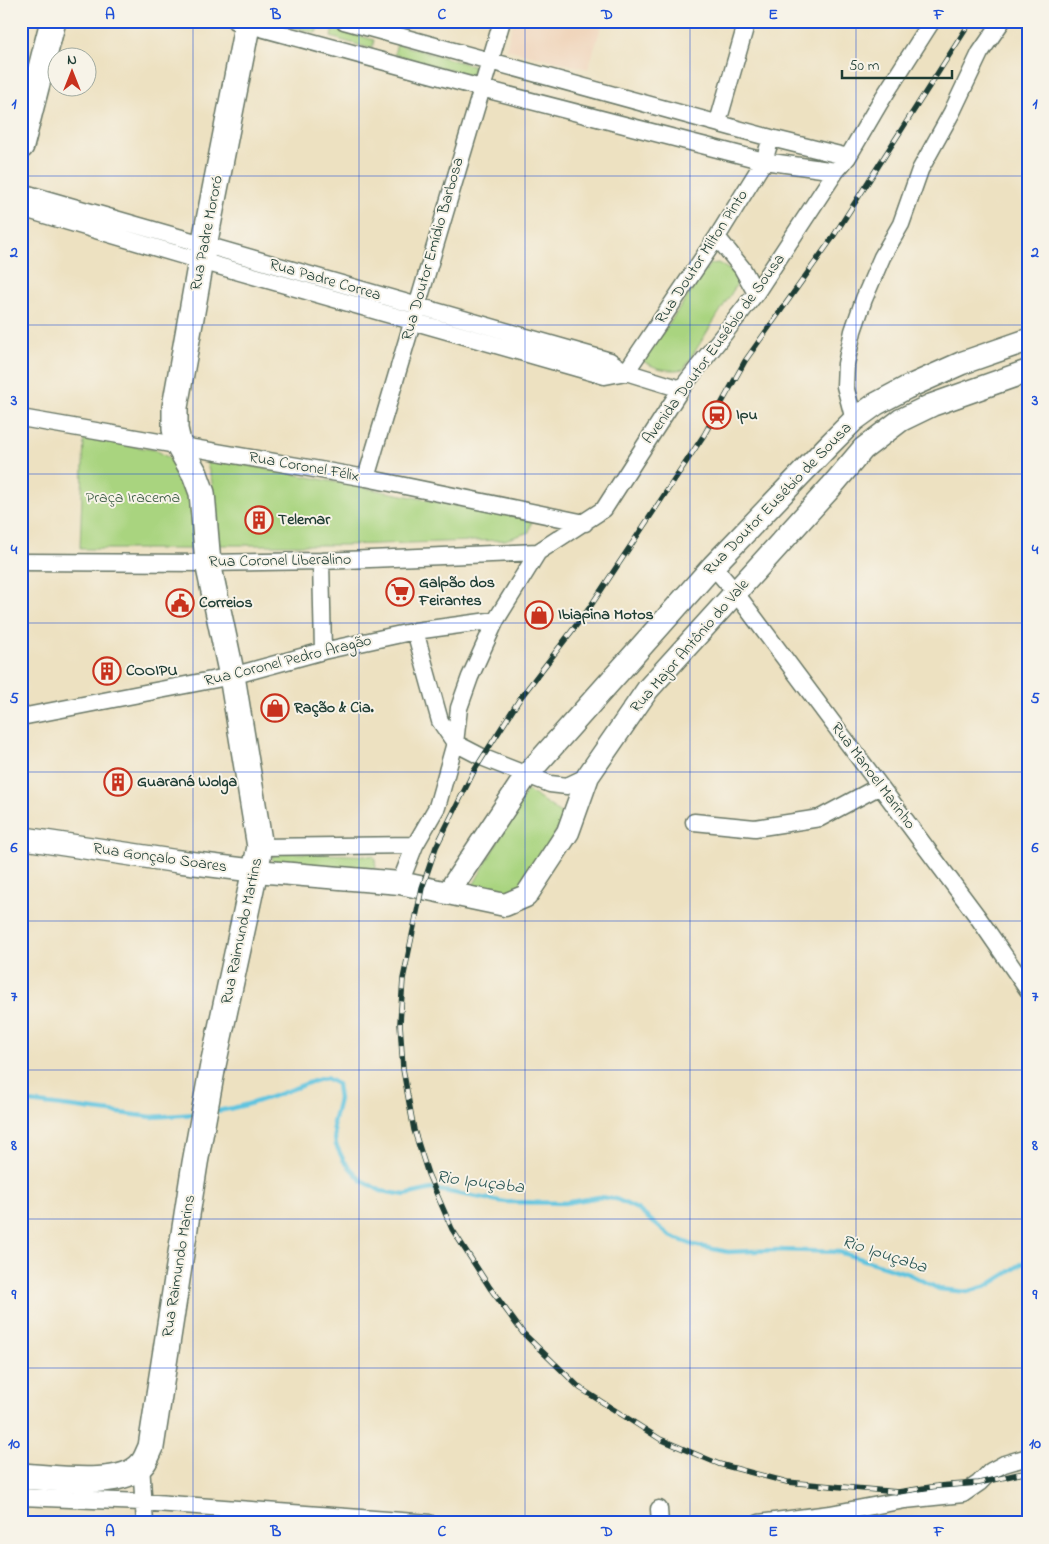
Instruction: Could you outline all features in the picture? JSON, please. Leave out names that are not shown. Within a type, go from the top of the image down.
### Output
[{"type":"main road","points":[[21,146],[53,21]]},
{"type":"main road","name":"Rua Padre Mororó","points":[[179,446],[175,429],[175,407],[243,22]]},
{"type":"main road","name":"Rua Raimundo Martins","points":[[179,446],[195,474],[202,494],[208,563],[232,676],[258,859],[212,1065]]},
{"type":"main road","name":"Rua Raimundo Marins","points":[[141,1466],[151,1447],[212,1065]]},
{"type":"main road","points":[[21,1476],[95,1480],[123,1476],[141,1466]]},
{"type":"street","points":[[344,21],[771,138],[848,157]]},
{"type":"street","name":"Rua Doutor Emídio Barbosa","points":[[366,478],[502,21]]},
{"type":"street","points":[[718,122],[747,21]]},
{"type":"street","name":"Avenida Doutor Eusébio de Sousa","points":[[400,883],[415,845],[437,807],[455,742],[459,708],[470,677],[496,620],[538,552],[604,509],[681,389],[756,293],[836,172],[848,157],[932,21]]},
{"type":"street","name":"Rua Doutor Eusébio de Sousa","points":[[448,893],[526,776],[713,566],[854,420],[845,386],[846,364],[864,299],[882,258],[901,224],[920,170],[952,112],[980,53],[1002,21]]},
{"type":"street","points":[[243,22],[481,88],[764,161],[836,172]]},
{"type":"street","name":"Rua Doutor Milton Pinto","points":[[626,372],[717,237],[764,161],[771,138]]},
{"type":"street","name":"Rua Padre Correa","points":[[21,192],[203,253]]},
{"type":"street","name":"Rua Padre Correa","points":[[21,208],[203,253],[415,313],[605,376],[626,372],[681,389]]},
{"type":"street","points":[[717,237],[742,268],[756,293]]},
{"type":"street","points":[[854,420],[876,404],[906,388],[962,363],[1028,340]]},
{"type":"street","name":"Rua Major Antônio do Vale","points":[[448,893],[506,905],[526,896],[568,832],[588,776],[648,689],[863,450],[901,420],[909,416],[932,405],[1028,371]]},
{"type":"street","name":"Rua Coronel Félix","points":[[21,418],[366,478],[585,523]]},
{"type":"street","name":"Rua Coronel Liberalino","points":[[21,562],[208,563],[321,561],[538,552]]},
{"type":"street","points":[[321,561],[322,651]]},
{"type":"street","name":"Rua Manoel Marinho","points":[[713,566],[735,592],[978,916],[1028,990]]},
{"type":"street","name":"Rua Coronel Pedro Aragão","points":[[21,718],[232,676],[322,651],[415,631],[496,620]]},
{"type":"street","points":[[415,631],[440,721],[455,742],[484,758],[550,784],[567,786],[588,776]]},
{"type":"street","points":[[694,822],[755,828],[820,818],[880,786]]},
{"type":"street","name":"Rua Gonçalo Soares","points":[[21,838],[175,861],[258,859],[415,845]]},
{"type":"street","name":"Rua Gonçalo Soares","points":[[258,859],[448,893]]},
{"type":"street","points":[[758,1523],[830,1518],[905,1500],[963,1494],[979,1484],[991,1471],[1004,1464],[1028,1457]]},
{"type":"street","points":[[141,1466],[142,1502],[145,1523]]},
{"type":"street","points":[[21,1497],[142,1502],[429,1523]]},
{"type":"shaded area","points":[[514,21],[603,21],[588,69],[506,49]]},
{"type":"green space","points":[[313,21],[319,23],[316,33],[271,22]]},
{"type":"green space","points":[[333,28],[374,40],[372,49],[331,37]]},
{"type":"green space","points":[[397,44],[474,66],[471,76],[394,54]]},
{"type":"green space","points":[[718,263],[738,275],[739,281],[684,369],[663,369],[643,361],[710,264]]},
{"type":"green space","name":"Praça Iracema","points":[[84,438],[156,450],[169,458],[190,488],[197,549],[80,549]]},
{"type":"green space","points":[[210,458],[532,520],[529,532],[505,540],[344,545],[214,545],[212,481],[206,461]]},
{"type":"green space","points":[[527,790],[565,816],[527,883],[507,897],[471,889]]},
{"type":"green space","points":[[279,852],[373,856],[376,869],[273,863],[272,857]]},
{"type":"waterway","name":"Rio Ipuçaba","points":[[211,1112],[253,1103],[326,1078],[337,1084],[339,1099],[333,1123],[336,1145],[344,1161],[361,1180],[381,1191],[405,1195],[432,1189],[505,1202],[565,1203],[599,1197],[616,1199],[637,1209],[670,1236],[693,1245],[728,1252],[779,1250],[839,1252],[909,1274],[939,1289],[967,1292],[987,1286],[1028,1260]]},
{"type":"waterway","name":"Rio Ipuçaba","points":[[21,1101],[152,1117],[196,1114]]},
{"type":"railway","points":[[971,21],[831,240],[745,361],[704,435],[588,610],[521,697],[474,771],[436,847],[422,888],[403,979],[400,1023],[403,1069],[414,1130],[428,1174],[452,1229],[490,1288],[523,1333],[580,1388],[660,1439],[719,1464],[787,1482],[898,1492],[938,1486],[979,1483],[1028,1472]]},
{"type":"place","name":"Ipu","points":[[717,415]]},
{"type":"place","name":"Telemar","points":[[259,520]]},
{"type":"place","name":"Galpão dos Feirantes","points":[[400,592]]},
{"type":"place","name":"Correios","points":[[180,603]]},
{"type":"place","name":"Ibiapina Motos","points":[[539,615]]},
{"type":"place","name":"COOIPU","points":[[107,671]]},
{"type":"place","name":"Ração & Cia.","points":[[275,708]]},
{"type":"place","name":"Guaraná Wolga","points":[[118,782]]}]
